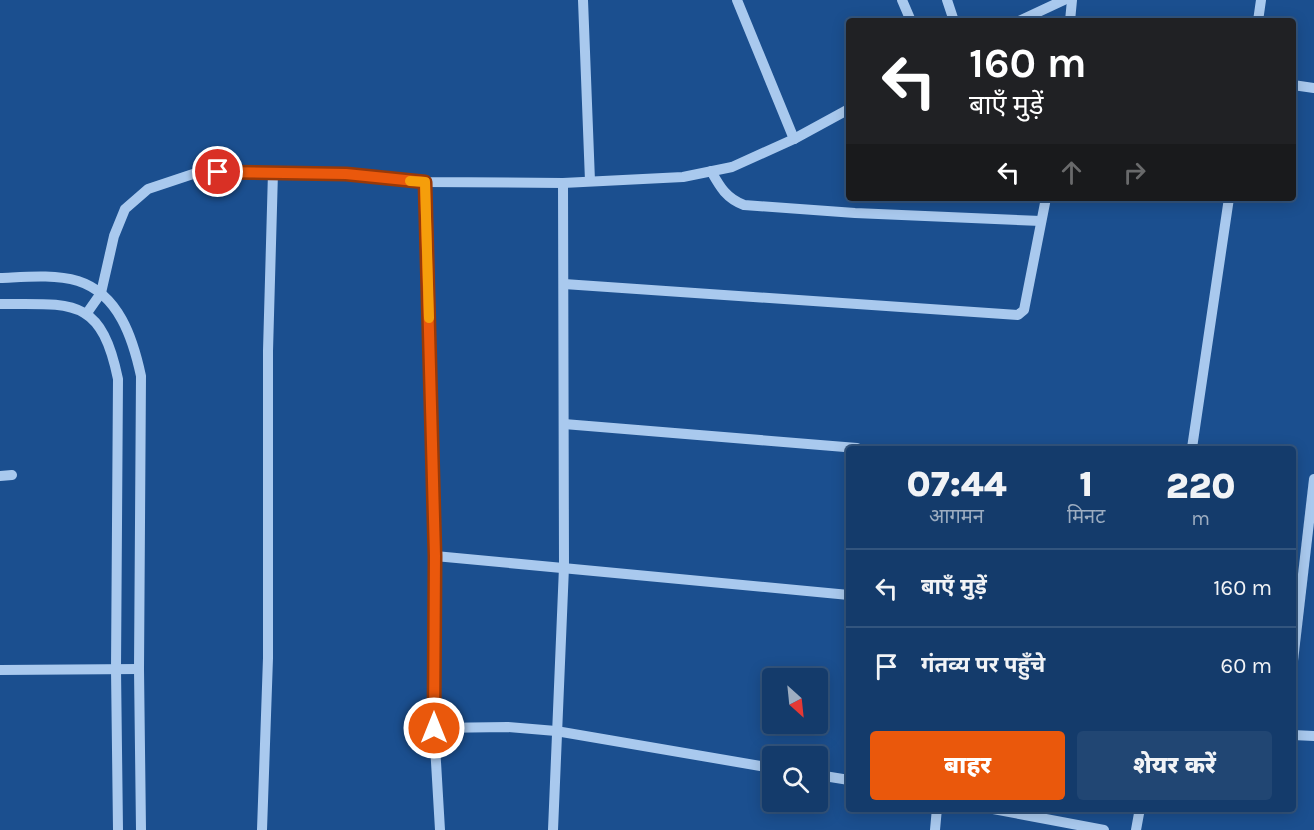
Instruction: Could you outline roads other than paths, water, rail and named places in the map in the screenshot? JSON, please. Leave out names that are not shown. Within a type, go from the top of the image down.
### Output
[{"type":"street","points":[[583,0],[590,181]]},
{"type":"street","points":[[737,0],[794,139]]},
{"type":"street","points":[[902,0],[910,18]]},
{"type":"street","points":[[947,0],[953,18]]},
{"type":"street","points":[[1025,18],[1064,0]]},
{"type":"street","points":[[1070,18],[1072,0]]},
{"type":"street","points":[[1259,18],[1262,0]]},
{"type":"street","points":[[1296,85],[1314,88]]},
{"type":"street","points":[[87,313],[101,293],[114,236],[125,209],[148,189],[199,172],[346,174],[425,182],[563,183],[683,177],[732,167],[794,139],[846,111]]},
{"type":"street","points":[[711,171],[724,193],[733,201],[744,205],[1041,222]]},
{"type":"street","points":[[262,830],[268,658],[268,351],[273,172]]},
{"type":"street","points":[[425,182],[435,556],[434,728],[440,830]]},
{"type":"street","points":[[553,830],[564,567],[563,183]]},
{"type":"street","points":[[564,284],[1018,315],[1024,310],[1045,201]]},
{"type":"street","points":[[1192,446],[1229,201]]},
{"type":"street","points":[[0,278],[58,278],[79,282],[101,293],[124,320],[134,345],[141,376],[139,669],[141,830]]},
{"type":"street","points":[[0,304],[67,305],[87,313],[104,333],[112,352],[118,379],[116,669],[118,830]]},
{"type":"street","points":[[564,424],[846,447]]},
{"type":"street","points":[[0,476],[12,475]]},
{"type":"street","points":[[1296,635],[1314,479]]},
{"type":"street","points":[[435,556],[846,595]]},
{"type":"street","points":[[0,670],[139,669]]},
{"type":"street","points":[[434,728],[508,728],[556,731],[762,766]]},
{"type":"street","points":[[1296,735],[1314,736]]},
{"type":"street","points":[[828,777],[846,780]]},
{"type":"street","points":[[935,830],[937,812]]},
{"type":"street","points":[[1009,812],[1104,830]]},
{"type":"street","points":[[1136,830],[1139,812]]}]
